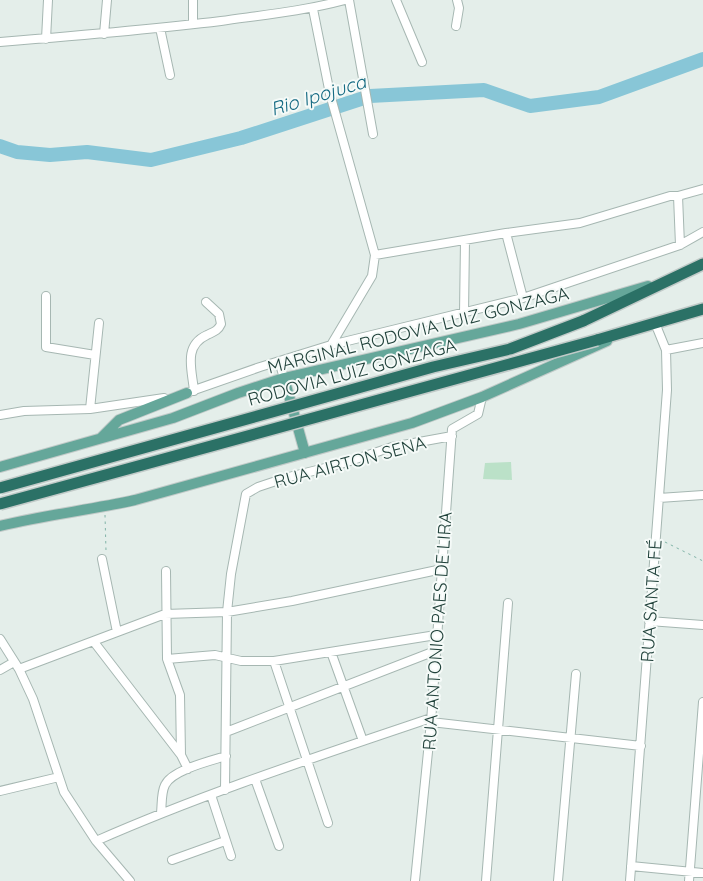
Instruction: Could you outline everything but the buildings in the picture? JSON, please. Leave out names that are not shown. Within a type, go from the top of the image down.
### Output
[{"type":"highway","name":"RODOVIA LUIZ GONZAGA","points":[[0,488],[423,370],[510,348],[583,321],[703,264]]},
{"type":"highway","name":"RODOVIA LUIZ GONZAGA","points":[[0,504],[627,332],[703,309]]},
{"type":"main road","name":"MARGINAL RODOVIA LUIZ GONZAGA","points":[[0,467],[173,418],[238,392],[284,378],[519,324],[673,278]]},
{"type":"main road","points":[[0,526],[40,517],[105,507],[412,423],[482,397],[627,332]]},
{"type":"main road","points":[[284,378],[305,453]]},
{"type":"main road","points":[[99,439],[119,420],[191,392]]},
{"type":"street","points":[[46,39],[48,0]]},
{"type":"street","points":[[104,34],[107,0]]},
{"type":"street","points":[[193,0],[193,24]]},
{"type":"street","points":[[0,42],[160,28],[313,9],[347,0],[373,134]]},
{"type":"street","points":[[396,0],[422,62]]},
{"type":"street","points":[[456,26],[459,8],[457,0]]},
{"type":"street","points":[[313,9],[330,94],[375,255],[372,276],[331,345]]},
{"type":"street","points":[[160,28],[170,76]]},
{"type":"street","points":[[375,255],[506,232],[580,223],[662,196],[678,196],[703,189]]},
{"type":"street","points":[[678,196],[680,245]]},
{"type":"street","points":[[506,232],[523,298]]},
{"type":"street","points":[[0,415],[24,411],[90,409],[147,402],[191,392],[331,345],[464,314],[523,298],[680,245],[703,232]]},
{"type":"street","points":[[464,314],[465,240]]},
{"type":"street","points":[[46,296],[44,340],[46,348],[95,355]]},
{"type":"street","points":[[191,392],[192,348],[197,340],[216,331],[222,324],[219,314],[206,302]]},
{"type":"street","points":[[90,409],[99,323]]},
{"type":"street","name":"RUA SANTA FÉ","points":[[630,881],[667,390],[666,350],[655,324]]},
{"type":"street","points":[[666,350],[703,343]]},
{"type":"street","points":[[279,361],[284,378]]},
{"type":"street","points":[[452,436],[454,426],[478,414],[482,397]]},
{"type":"street","name":"RUA AIRTON SENA","points":[[226,612],[244,499],[249,491],[285,478],[342,464],[392,447],[452,436]]},
{"type":"street","name":"RUA ANTONIO PAES DE LIRA","points":[[415,881],[431,720],[452,436]]},
{"type":"street","points":[[659,498],[703,495]]},
{"type":"street","points":[[102,559],[117,632]]},
{"type":"street","points":[[0,670],[94,642],[165,614],[226,612],[330,594],[442,569]]},
{"type":"street","points":[[166,571],[167,658],[180,695],[181,756]]},
{"type":"street","points":[[486,881],[508,603]]},
{"type":"street","points":[[225,790],[226,612]]},
{"type":"street","points":[[649,621],[703,624]]},
{"type":"street","points":[[167,658],[187,655],[226,656],[241,660],[274,661],[436,635]]},
{"type":"street","points":[[0,639],[33,699],[59,777],[78,815],[96,841],[130,881]]},
{"type":"street","points":[[94,642],[181,756],[188,769]]},
{"type":"street","points":[[226,732],[435,651]]},
{"type":"street","points":[[331,652],[363,741]]},
{"type":"street","points":[[274,661],[328,823]]},
{"type":"street","points":[[558,881],[576,674]]},
{"type":"street","points":[[689,881],[703,702]]},
{"type":"street","points":[[96,841],[161,813],[255,779],[363,741],[431,720],[641,746]]},
{"type":"street","points":[[161,813],[165,784],[175,774],[226,756]]},
{"type":"street","points":[[0,791],[59,777]]},
{"type":"street","points":[[255,779],[279,846]]},
{"type":"street","points":[[211,795],[231,856]]},
{"type":"street","points":[[172,860],[225,841]]},
{"type":"street","points":[[631,866],[703,873]]},
{"type":"path","points":[[102,559],[106,550],[105,507]]},
{"type":"path","points":[[656,537],[703,561]]},
{"type":"green space","points":[[511,462],[512,480],[483,479],[485,463]]},
{"type":"waterway","name":"Rio Ipojuca","points":[[0,146],[17,152],[50,155],[87,152],[151,160],[241,138],[370,96],[484,90],[530,106],[599,97],[703,59]]}]
